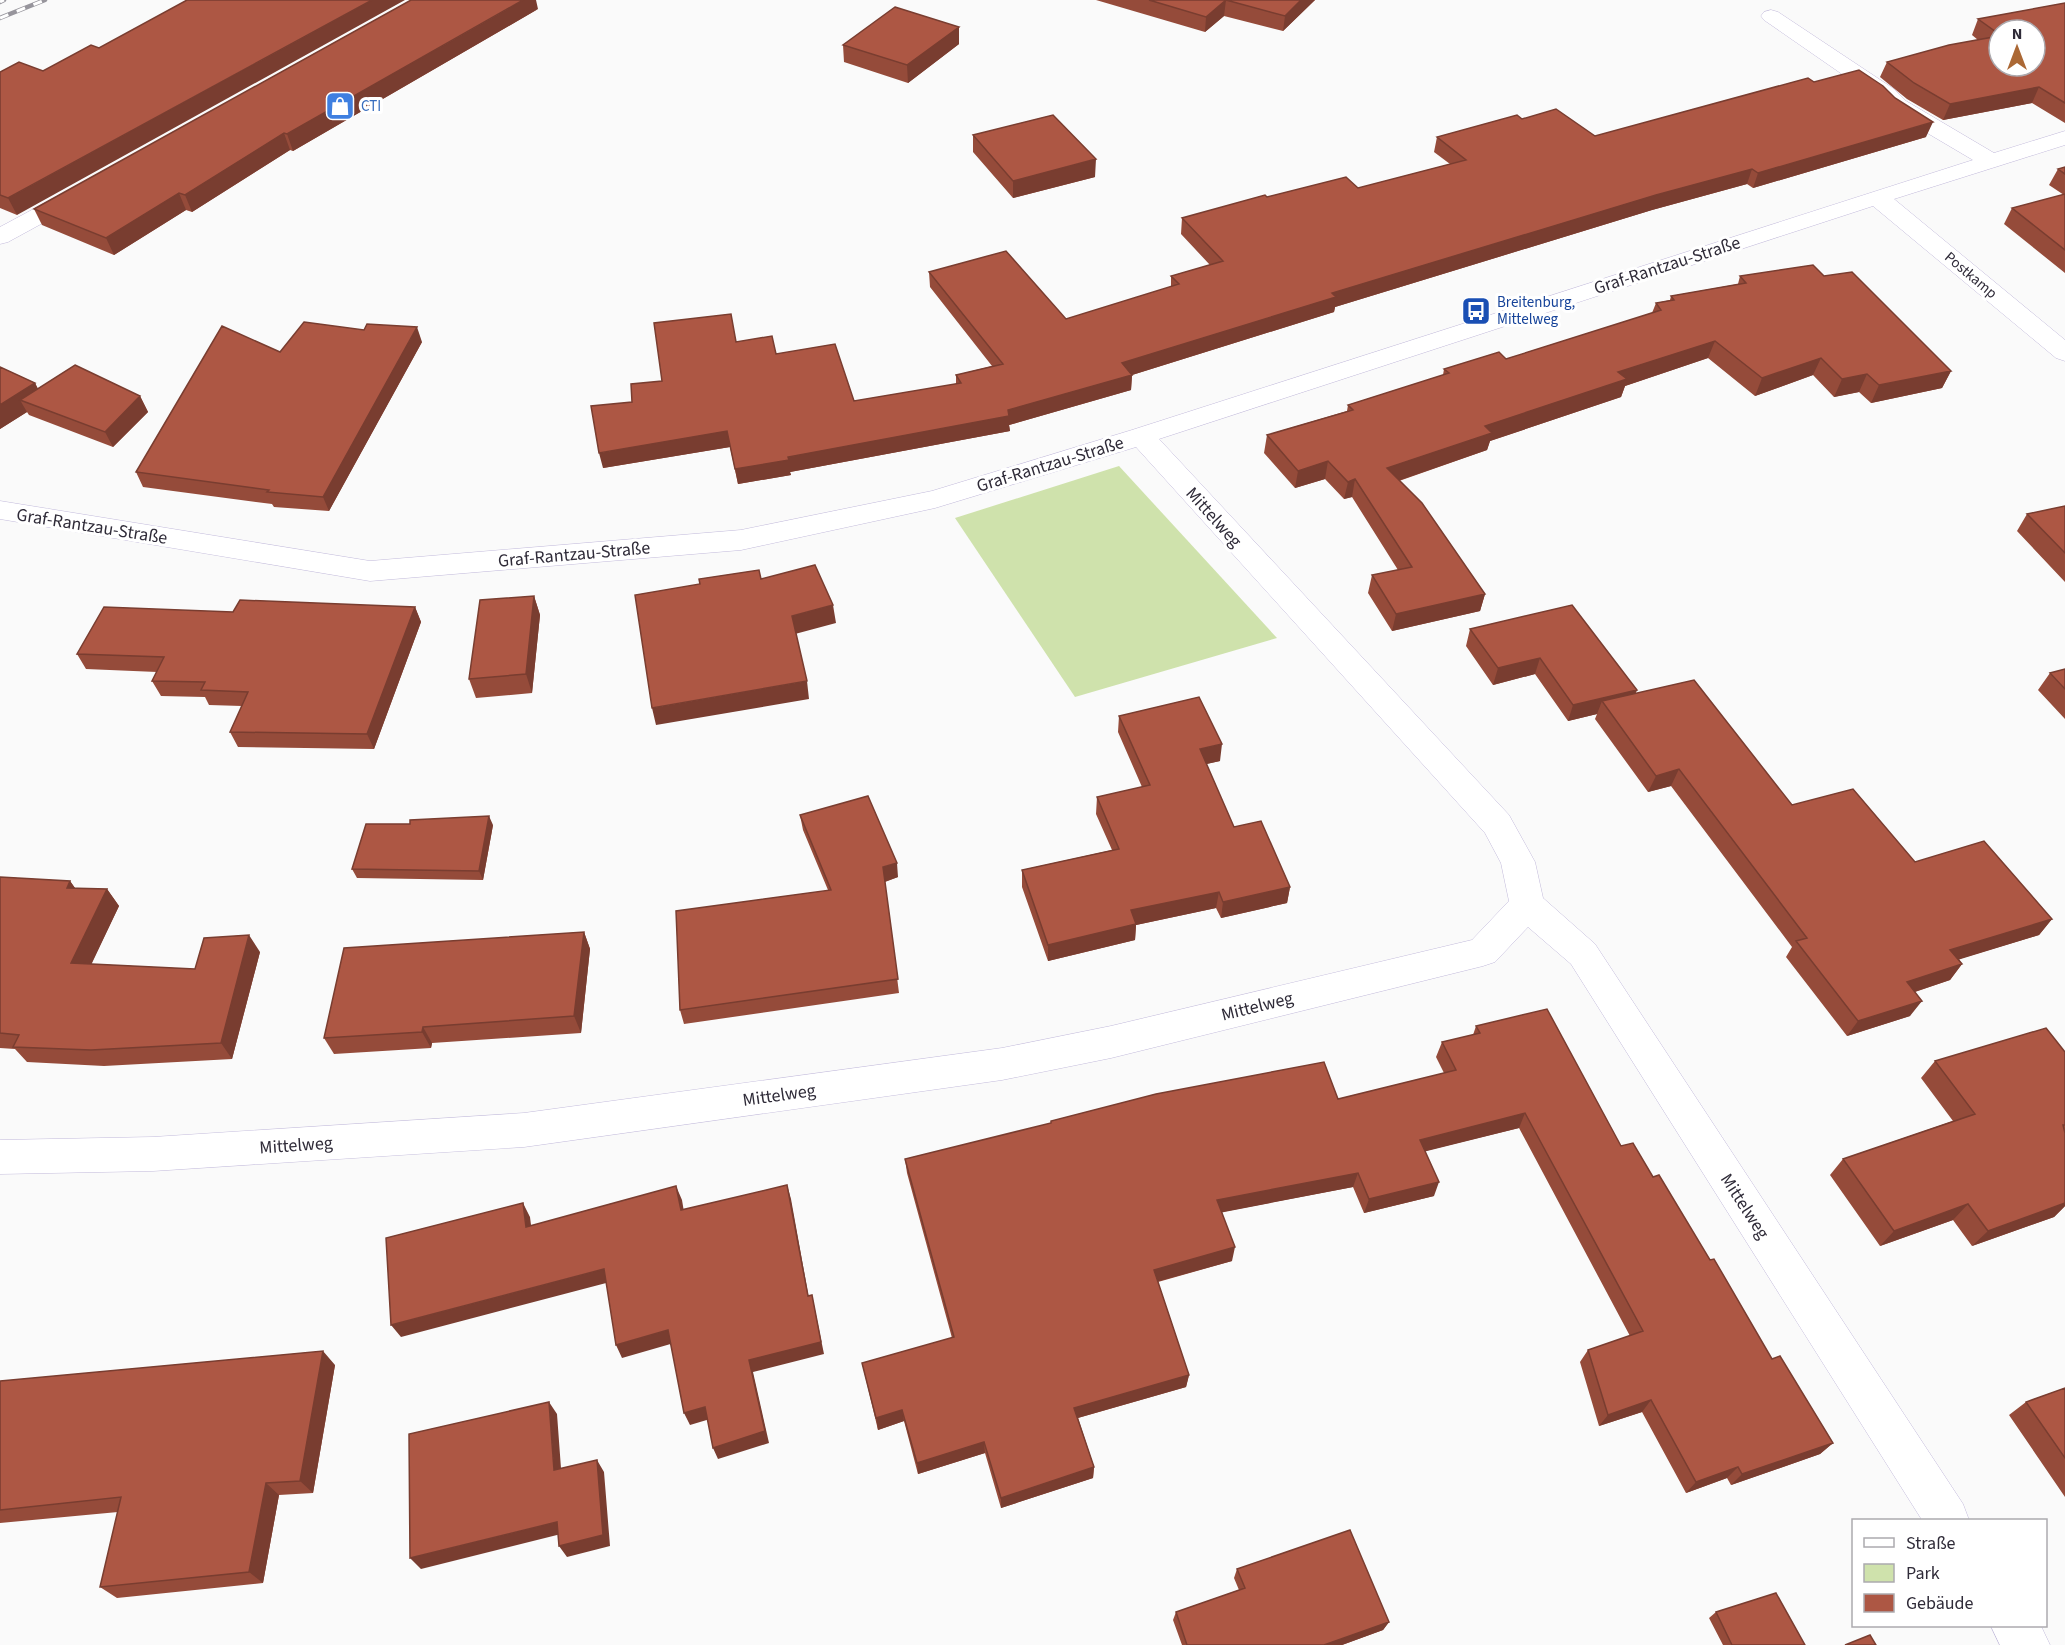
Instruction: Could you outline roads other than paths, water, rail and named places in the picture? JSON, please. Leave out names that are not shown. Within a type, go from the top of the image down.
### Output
[{"type":"street","points":[[1771,16],[1886,94],[1898,106],[1991,161]]},
{"type":"street","name":"Graf-Rantzau-Straße","points":[[0,510],[370,571],[741,540],[935,499],[1141,436],[2065,138]]},
{"type":"street","points":[[0,237],[97,183]]},
{"type":"street","name":"Postkamp","points":[[1877,197],[2065,353]]},
{"type":"street","name":"Mittelweg","points":[[1141,436],[1497,824],[1518,862],[1527,905],[1583,954],[1946,1519]]},
{"type":"street","name":"Mittelweg","points":[[0,1157],[153,1154],[524,1130],[1002,1064],[1111,1042],[1484,952],[1527,905]]},
{"type":"street","points":[[2015,1627],[2027,1645]]},
{"type":"railway","points":[[0,2],[4,0]]},
{"type":"railway","points":[[0,18],[45,0]]},
{"type":"place","name":"CTI","points":[[340,106]]},
{"type":"place","name":"Breitenburg, Mittelweg","points":[[1476,311]]}]
